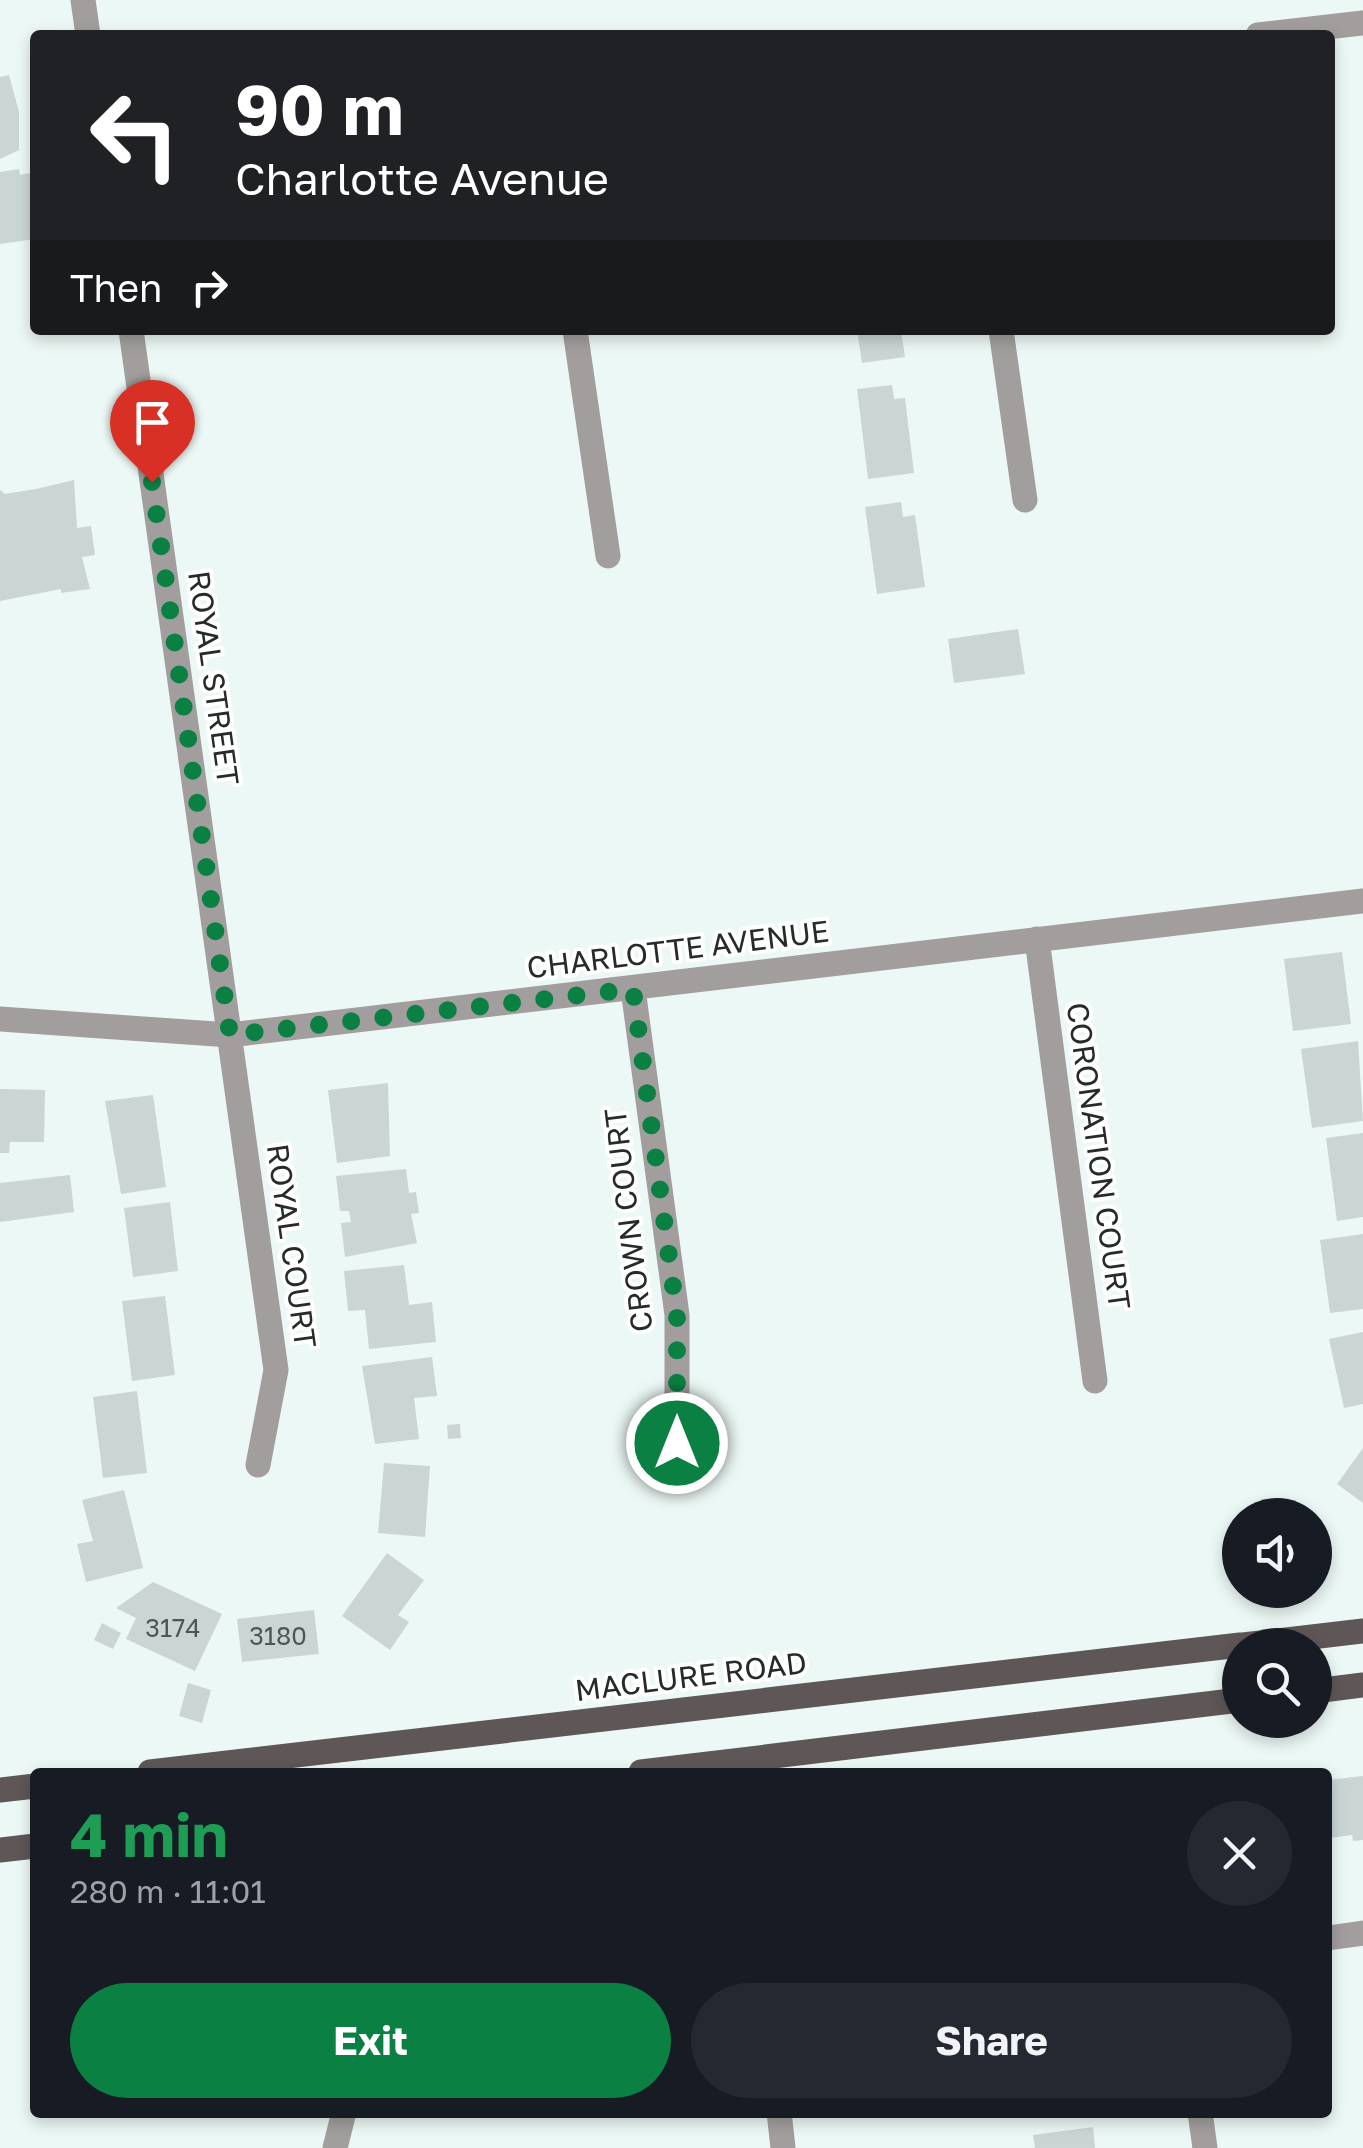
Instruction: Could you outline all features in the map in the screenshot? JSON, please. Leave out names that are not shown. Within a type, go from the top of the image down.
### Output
[{"type":"main road","name":"MACLURE ROAD","points":[[1332,1635],[1363,1631]]},
{"type":"main road","name":"MACLURE ROAD","points":[[184,1768],[1222,1647]]},
{"type":"main road","points":[[1332,1688],[1363,1685]]},
{"type":"main road","points":[[674,1768],[1222,1702]]},
{"type":"main road","points":[[0,1790],[30,1787]]},
{"type":"main road","points":[[0,1850],[30,1847]]},
{"type":"street","points":[[84,0],[87,30]]},
{"type":"street","points":[[1306,30],[1363,24]]},
{"type":"street","name":"ROYAL STREET","points":[[131,335],[230,1035]]},
{"type":"street","points":[[576,335],[608,556]]},
{"type":"street","points":[[1001,335],[1025,500]]},
{"type":"street","name":"CHARLOTTE AVENUE","points":[[0,1018],[230,1035],[1363,901]]},
{"type":"street","name":"CORONATION COURT","points":[[1037,940],[1095,1382]]},
{"type":"street","name":"CROWN COURT","points":[[633,989],[677,1316],[677,1443]]},
{"type":"street","name":"ROYAL COURT","points":[[230,1035],[276,1370],[258,1465]]},
{"type":"street","points":[[1332,1938],[1363,1934]]},
{"type":"street","points":[[335,2148],[342,2118]]},
{"type":"street","points":[[780,2118],[783,2148]]},
{"type":"street","points":[[1201,2118],[1204,2148]]},
{"type":"building","points":[[9,75],[19,112],[19,150],[0,159],[0,77]]},
{"type":"building","points":[[19,169],[20,175],[30,173],[30,240],[0,244],[0,172]]},
{"type":"building","points":[[858,335],[902,335],[905,357],[862,363]]},
{"type":"building","points":[[892,385],[894,399],[905,398],[914,473],[868,479],[857,389]]},
{"type":"building","points":[[74,480],[77,528],[91,526],[95,555],[82,557],[90,589],[61,593],[61,589],[0,601],[0,490],[5,494]]},
{"type":"building","points":[[901,502],[903,517],[915,515],[925,587],[877,594],[865,507]]},
{"type":"building","points":[[1018,629],[1025,674],[954,683],[948,639]]},
{"type":"building","points":[[1342,952],[1351,1024],[1293,1031],[1284,959]]},
{"type":"building","points":[[1358,1041],[1363,1121],[1312,1128],[1301,1049]]},
{"type":"building","points":[[388,1083],[390,1156],[337,1163],[328,1090]]},
{"type":"building","points":[[0,1089],[45,1090],[44,1142],[10,1142],[9,1153],[0,1153]]},
{"type":"building","points":[[153,1095],[166,1187],[121,1194],[105,1101]]},
{"type":"building","points":[[1363,1133],[1363,1217],[1337,1221],[1326,1138]]},
{"type":"building","points":[[406,1169],[409,1193],[416,1192],[419,1213],[411,1214],[417,1243],[345,1257],[341,1223],[351,1222],[349,1211],[340,1211],[336,1176]]},
{"type":"building","points":[[70,1175],[74,1212],[0,1222],[0,1183]]},
{"type":"building","points":[[170,1202],[178,1271],[133,1277],[124,1208]]},
{"type":"building","points":[[1363,1234],[1363,1309],[1330,1313],[1320,1240]]},
{"type":"building","points":[[404,1265],[409,1305],[432,1302],[436,1342],[369,1349],[365,1310],[348,1311],[344,1271]]},
{"type":"building","points":[[165,1296],[175,1375],[132,1381],[122,1301]]},
{"type":"building","points":[[1363,1332],[1363,1404],[1344,1408],[1329,1339]]},
{"type":"building","points":[[432,1357],[437,1396],[414,1398],[419,1439],[375,1444],[362,1366]]},
{"type":"building","points":[[137,1391],[147,1473],[103,1478],[93,1397]]},
{"type":"building","points":[[460,1424],[461,1438],[448,1439],[447,1425]]},
{"type":"building","points":[[1363,1448],[1363,1503],[1337,1484]]},
{"type":"building","points":[[384,1463],[430,1466],[425,1537],[378,1533]]},
{"type":"building","points":[[124,1490],[143,1568],[86,1582],[77,1544],[93,1541],[82,1500]]},
{"type":"building","points":[[387,1553],[424,1580],[398,1615],[409,1622],[390,1650],[342,1616]]},
{"type":"building","points":[[153,1582],[222,1614],[195,1671],[126,1639],[136,1618],[116,1608]]},
{"type":"building","points":[[314,1610],[319,1654],[242,1662],[237,1619]]},
{"type":"building","points":[[102,1623],[121,1633],[113,1649],[94,1640]]},
{"type":"building","points":[[188,1683],[211,1690],[202,1723],[179,1716]]},
{"type":"building","points":[[1363,1776],[1363,1840],[1353,1841],[1352,1835],[1332,1838],[1332,1780]]},
{"type":"building","points":[[1093,2127],[1095,2148],[1035,2148],[1033,2135]]},
{"type":"route","points":[[152,482],[230,1035],[633,989],[677,1316],[677,1443]]}]
